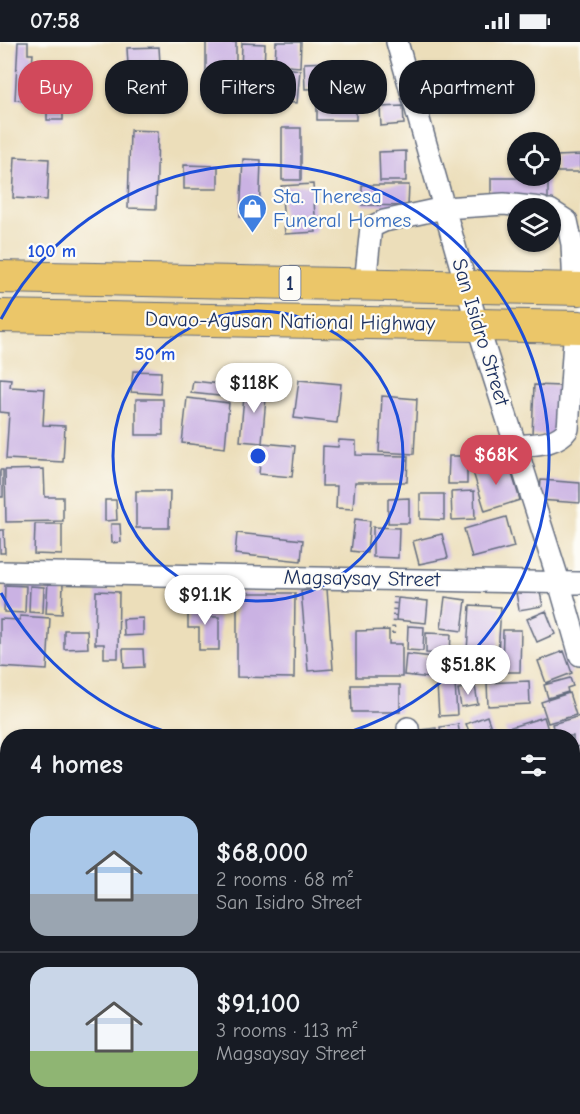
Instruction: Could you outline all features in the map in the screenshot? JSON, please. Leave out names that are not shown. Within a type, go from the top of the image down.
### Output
[{"type":"highway","name":"Davao-Agusan National Highway","points":[[0,277],[577,289]]},
{"type":"highway","points":[[244,320],[245,282]]},
{"type":"highway","name":"Davao-Agusan National Highway","points":[[0,316],[578,326]]},
{"type":"street","name":"San Isidro Street","points":[[397,42],[477,324],[580,655]]},
{"type":"street","points":[[364,284],[371,227],[384,221],[444,208],[507,204]]},
{"type":"street","points":[[561,217],[567,221],[577,289]]},
{"type":"street","points":[[516,446],[554,441],[564,436],[568,429],[578,326]]},
{"type":"street","name":"Magsaysay Street","points":[[0,572],[580,583]]},
{"type":"path","points":[[393,634],[396,579]]},
{"type":"building","points":[[18,42],[28,42],[28,54],[33,54],[33,60],[18,60],[18,100],[15,100]]},
{"type":"building","points":[[206,42],[236,42],[236,60],[206,60]]},
{"type":"building","points":[[276,42],[301,42],[300,67],[296,67],[296,60],[275,60]]},
{"type":"building","points":[[242,43],[265,44],[264,60],[241,60]]},
{"type":"building","points":[[159,47],[160,60],[128,60],[127,48]]},
{"type":"building","points":[[304,63],[308,63],[308,89],[305,89]]},
{"type":"building","points":[[296,70],[300,70],[296,103]]},
{"type":"building","points":[[399,106],[399,114],[403,114],[404,124],[381,126],[380,114],[387,114],[387,107]]},
{"type":"building","points":[[47,114],[63,114],[63,120],[47,120]]},
{"type":"building","points":[[317,114],[356,114],[356,120],[317,120]]},
{"type":"building","points":[[282,128],[301,128],[301,180],[282,180]]},
{"type":"building","points":[[130,130],[158,131],[156,209],[128,208]]},
{"type":"building","points":[[406,151],[406,181],[380,181],[379,152]]},
{"type":"building","points":[[580,155],[580,172],[561,172],[561,156]]},
{"type":"building","points":[[15,157],[49,159],[47,200],[13,198]]},
{"type":"building","points":[[243,159],[261,160],[259,219],[240,217]]},
{"type":"building","points":[[184,165],[218,166],[218,189],[184,189]]},
{"type":"building","points":[[491,178],[507,178],[507,186],[548,186],[548,198],[491,198]]},
{"type":"building","points":[[313,184],[316,232],[285,234],[281,186]]},
{"type":"building","points":[[362,185],[409,185],[408,206],[362,205]]},
{"type":"building","points":[[133,371],[161,372],[160,394],[131,392]]},
{"type":"building","points":[[0,378],[11,379],[10,387],[45,389],[43,425],[65,426],[63,462],[6,459],[9,413],[0,412]]},
{"type":"building","points":[[299,380],[341,384],[337,423],[294,418]]},
{"type":"building","points":[[193,381],[229,385],[228,397],[191,393]]},
{"type":"building","points":[[245,385],[267,387],[262,443],[240,441]]},
{"type":"building","points":[[534,385],[561,386],[559,436],[532,435]]},
{"type":"building","points":[[382,396],[417,399],[414,454],[379,452]]},
{"type":"building","points":[[187,398],[229,403],[225,448],[182,443]]},
{"type":"building","points":[[136,399],[163,399],[163,435],[136,435]]},
{"type":"building","points":[[339,440],[356,441],[356,455],[408,456],[407,482],[355,482],[353,509],[336,508],[337,486],[322,486],[323,446],[338,447]]},
{"type":"building","points":[[262,443],[295,446],[292,477],[259,474]]},
{"type":"building","points":[[449,456],[467,456],[467,484],[448,484]]},
{"type":"building","points":[[508,461],[520,500],[485,511],[473,472]]},
{"type":"building","points":[[44,469],[45,497],[63,497],[63,521],[6,522],[5,470]]},
{"type":"building","points":[[0,470],[3,470],[3,497],[0,497]]},
{"type":"building","points":[[541,480],[580,483],[580,503],[539,500]]},
{"type":"building","points":[[136,491],[170,491],[169,528],[136,528]]},
{"type":"building","points":[[474,491],[475,519],[452,520],[451,492]]},
{"type":"building","points":[[420,494],[444,494],[444,520],[420,519]]},
{"type":"building","points":[[409,498],[409,523],[388,523],[388,499]]},
{"type":"building","points":[[105,500],[116,500],[117,520],[105,521]]},
{"type":"building","points":[[506,517],[514,547],[472,558],[464,529]]},
{"type":"building","points":[[355,519],[370,521],[367,553],[351,551]]},
{"type":"building","points":[[35,524],[62,524],[62,555],[34,554]]},
{"type":"building","points":[[111,524],[120,524],[121,542],[112,543]]},
{"type":"building","points":[[373,527],[399,528],[398,558],[373,557]]},
{"type":"building","points":[[0,530],[4,530],[5,553],[0,553]]},
{"type":"building","points":[[237,533],[303,540],[301,561],[235,554]]},
{"type":"building","points":[[442,534],[448,558],[419,564],[413,541]]},
{"type":"building","points":[[48,581],[63,583],[62,614],[46,613]]},
{"type":"building","points":[[5,585],[26,586],[25,613],[4,612]]},
{"type":"building","points":[[30,586],[44,587],[43,613],[29,612]]},
{"type":"building","points":[[539,588],[543,606],[519,610],[516,592]]},
{"type":"building","points":[[327,589],[333,669],[308,671],[301,591]]},
{"type":"building","points":[[96,591],[119,592],[118,658],[104,658],[104,644],[95,644]]},
{"type":"building","points":[[237,593],[295,593],[294,678],[237,677]]},
{"type":"building","points":[[445,597],[466,600],[462,631],[441,628]]},
{"type":"building","points":[[398,598],[428,601],[426,623],[396,620]]},
{"type":"building","points":[[188,604],[211,604],[211,617],[219,617],[219,650],[199,650],[199,628],[188,628]]},
{"type":"building","points":[[470,605],[501,607],[498,654],[467,651]]},
{"type":"building","points":[[546,611],[555,634],[537,642],[527,619]]},
{"type":"building","points":[[20,616],[50,618],[47,670],[0,667],[0,619],[20,620]]},
{"type":"building","points":[[143,618],[143,635],[124,636],[123,619]]},
{"type":"building","points":[[408,626],[424,627],[423,651],[407,650]]},
{"type":"building","points":[[64,630],[87,630],[88,648],[64,649]]},
{"type":"building","points":[[389,630],[389,644],[402,644],[402,677],[356,677],[356,631]]},
{"type":"building","points":[[503,630],[521,630],[520,672],[502,672]]},
{"type":"building","points":[[426,633],[451,634],[450,654],[426,653]]},
{"type":"building","points":[[123,649],[143,649],[144,667],[124,668]]},
{"type":"building","points":[[564,651],[572,673],[546,683],[538,661]]},
{"type":"building","points":[[406,654],[433,657],[431,678],[404,675]]},
{"type":"building","points":[[482,659],[483,678],[461,679],[461,660]]},
{"type":"building","points":[[454,667],[457,715],[439,716],[436,669]]},
{"type":"building","points":[[570,678],[573,686],[567,688],[568,692],[548,698],[544,685]]},
{"type":"building","points":[[529,681],[530,704],[488,706],[487,683]]},
{"type":"building","points":[[351,685],[400,685],[400,712],[352,712]]},
{"type":"building","points":[[475,686],[478,704],[461,707],[458,689]]},
{"type":"building","points":[[569,693],[576,715],[548,723],[541,702]]},
{"type":"building","points":[[487,716],[492,729],[468,729],[466,724]]},
{"type":"building","points":[[580,716],[580,729],[553,729],[552,724]]},
{"type":"building","points":[[544,717],[548,729],[505,729]]},
{"type":"building","points":[[458,724],[459,729],[440,729],[440,727]]},
{"type":"place","name":"Sta. Theresa Funeral Homes","points":[[252,234]]}]
